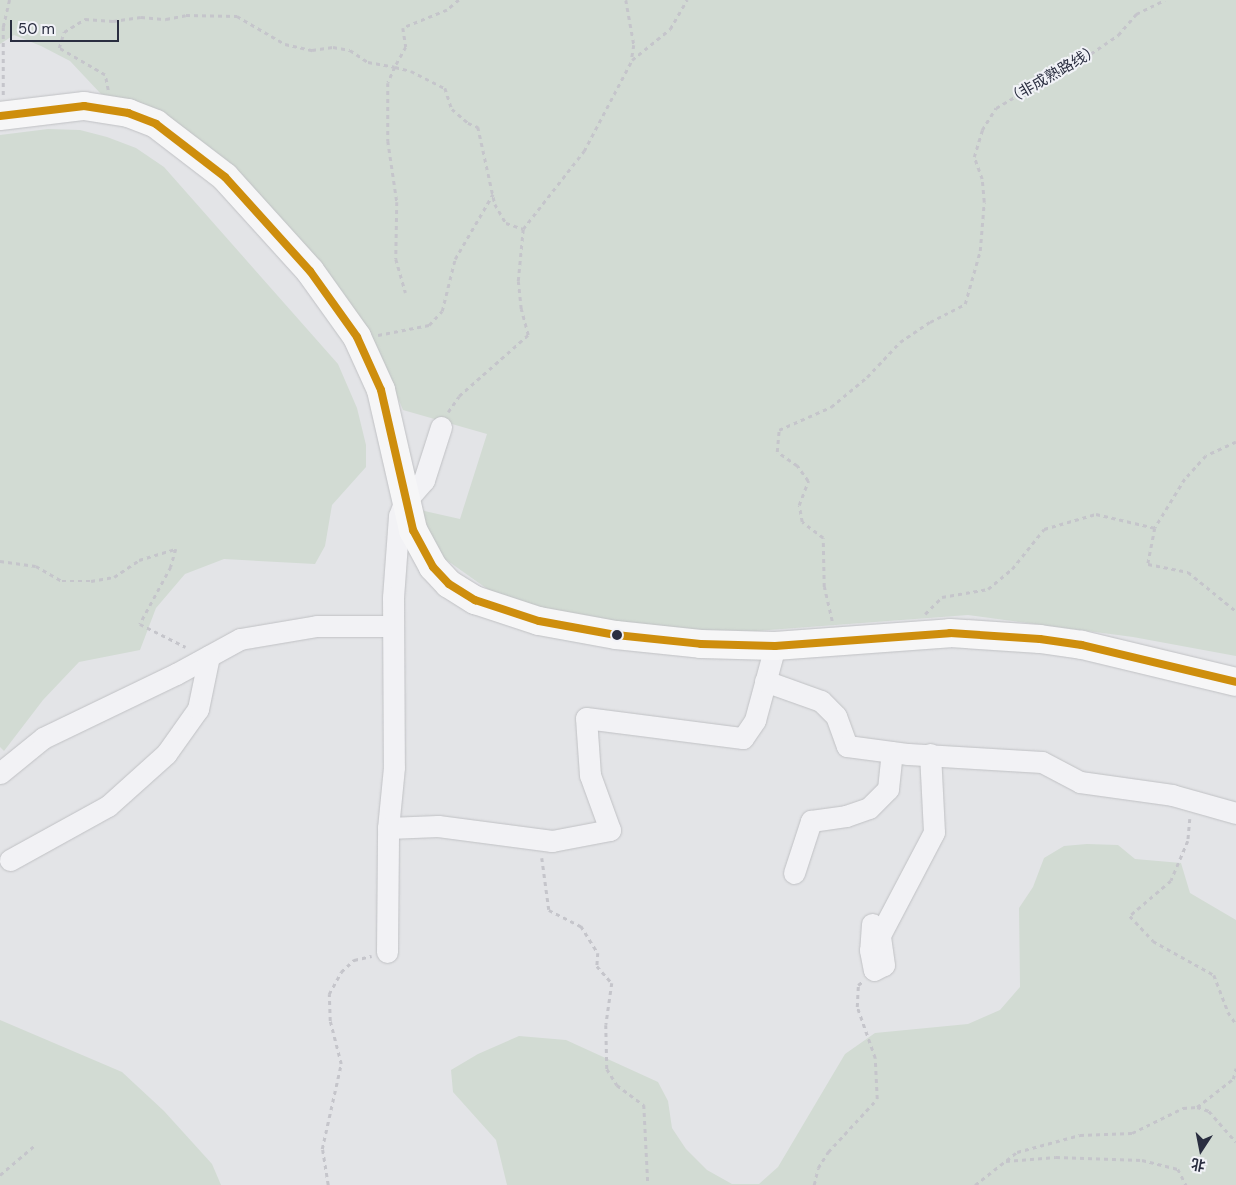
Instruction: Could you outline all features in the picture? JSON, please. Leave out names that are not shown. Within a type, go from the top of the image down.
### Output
[{"type":"main road","points":[[1,116],[52,108],[111,108],[156,124],[225,177],[310,270],[357,337],[381,390],[404,503],[413,530],[433,567],[449,584],[475,600],[540,621],[616,635],[701,644],[775,646],[905,634],[998,635],[1040,639],[1082,646],[1236,682]]},
{"type":"street","points":[[387,952],[388,828],[394,767],[393,626],[396,543],[404,503],[424,480],[441,427]]},
{"type":"street","points":[[0,773],[43,738],[240,639],[317,626],[393,626]]},
{"type":"street","points":[[388,828],[438,826],[542,840],[610,830],[590,775],[586,718],[743,738],[755,720],[775,646]]},
{"type":"street","points":[[10,860],[108,806],[166,754],[198,709],[209,656]]},
{"type":"street","points":[[765,681],[821,701],[836,716],[847,746],[892,752],[1042,762],[1080,782],[1192,800],[1236,812]]},
{"type":"street","points":[[794,873],[811,821],[846,816],[869,808],[888,789],[892,752]]},
{"type":"street","points":[[872,924],[870,950],[874,970],[884,965],[880,935],[934,832],[930,754]]},
{"type":"path","points":[[1,116],[5,61],[4,27],[9,0]]},
{"type":"path","points":[[406,293],[396,259],[396,202],[388,141],[388,83],[406,47],[403,28],[447,10],[459,0]]},
{"type":"path","points":[[441,427],[460,396],[528,335],[521,309],[518,281],[523,230],[584,152],[632,60],[634,45],[626,0]]},
{"type":"path","points":[[632,60],[670,29],[687,0]]},
{"type":"path","name":"（非成熟路线）","points":[[836,641],[824,587],[823,538],[802,522],[800,505],[808,481],[797,466],[777,452],[779,430],[830,407],[867,377],[900,342],[930,322],[965,304],[980,252],[984,202],[982,179],[974,157],[982,130],[996,108],[1053,74],[1071,67],[1118,35],[1136,14],[1165,0]]},
{"type":"path","points":[[111,108],[105,75],[58,48],[64,32],[85,19],[113,21],[141,17],[166,20],[186,15],[237,16],[285,44],[312,50],[333,47],[350,50],[368,62],[411,71],[445,88],[452,109],[468,123],[478,127],[495,204],[506,223],[523,230]]},
{"type":"path","points":[[357,337],[429,325],[442,311],[455,259],[493,194]]},
{"type":"path","points":[[1236,442],[1206,456],[1185,479],[1155,528],[1148,564],[1188,572],[1236,611]]},
{"type":"path","points":[[905,634],[942,597],[988,590],[1012,569],[1044,528],[1096,514],[1155,528]]},
{"type":"path","points":[[0,561],[36,566],[62,581],[91,581],[114,577],[139,560],[176,549],[171,567],[140,624],[174,643],[209,656]]},
{"type":"path","points":[[1192,800],[1188,841],[1171,881],[1130,916],[1153,940],[1214,975],[1228,1012],[1236,1024]]},
{"type":"path","points":[[542,840],[542,870],[549,910],[582,926],[598,953],[597,966],[612,983],[606,1025],[608,1069],[617,1085],[644,1105],[648,1185]]},
{"type":"path","points":[[328,1185],[322,1149],[341,1064],[330,1021],[329,994],[341,972],[354,960],[387,952]]},
{"type":"path","points":[[814,1185],[818,1168],[828,1152],[877,1098],[875,1058],[857,1007],[858,985],[874,970]]},
{"type":"path","points":[[975,1185],[1017,1152],[1080,1135],[1132,1133],[1183,1108],[1197,1107],[1234,1079],[1236,1068]]},
{"type":"path","points":[[1197,1107],[1220,1120],[1236,1142]]},
{"type":"path","points":[[0,1175],[34,1146]]},
{"type":"path","points":[[1004,1161],[1056,1157],[1142,1160],[1178,1169],[1186,1185]]},
{"type":"shaded area","points":[[0,0],[1236,0],[1236,656],[1133,637],[968,615],[756,631],[657,629],[557,614],[496,595],[445,559],[431,538],[420,510],[460,519],[487,434],[403,410],[380,356],[344,305],[127,102],[101,94],[70,61],[41,46],[14,35],[0,44]]},
{"type":"shaded area","points":[[48,129],[80,130],[107,137],[136,148],[164,167],[338,364],[357,408],[366,445],[366,467],[332,505],[325,546],[315,564],[224,559],[185,574],[156,608],[140,650],[79,662],[43,700],[4,751],[0,747],[0,135]]},
{"type":"shaded area","points":[[1087,844],[1118,845],[1135,859],[1181,863],[1190,893],[1236,920],[1236,1185],[507,1185],[496,1140],[453,1092],[451,1070],[478,1054],[519,1036],[566,1040],[658,1082],[668,1101],[672,1128],[686,1149],[707,1170],[732,1184],[759,1184],[778,1167],[845,1054],[875,1033],[968,1024],[1000,1010],[1020,987],[1019,908],[1033,887],[1044,858],[1064,846]]},
{"type":"shaded area","points":[[0,1020],[122,1072],[164,1111],[212,1164],[221,1185],[0,1185]]},
{"type":"transit line","points":[[0,116],[84,106],[128,113],[156,124],[225,177],[310,271],[357,337],[381,390],[413,530],[433,567],[449,584],[475,600],[539,621],[616,635],[701,644],[775,646],[950,633],[1040,639],[1082,645],[1236,682]]}]
